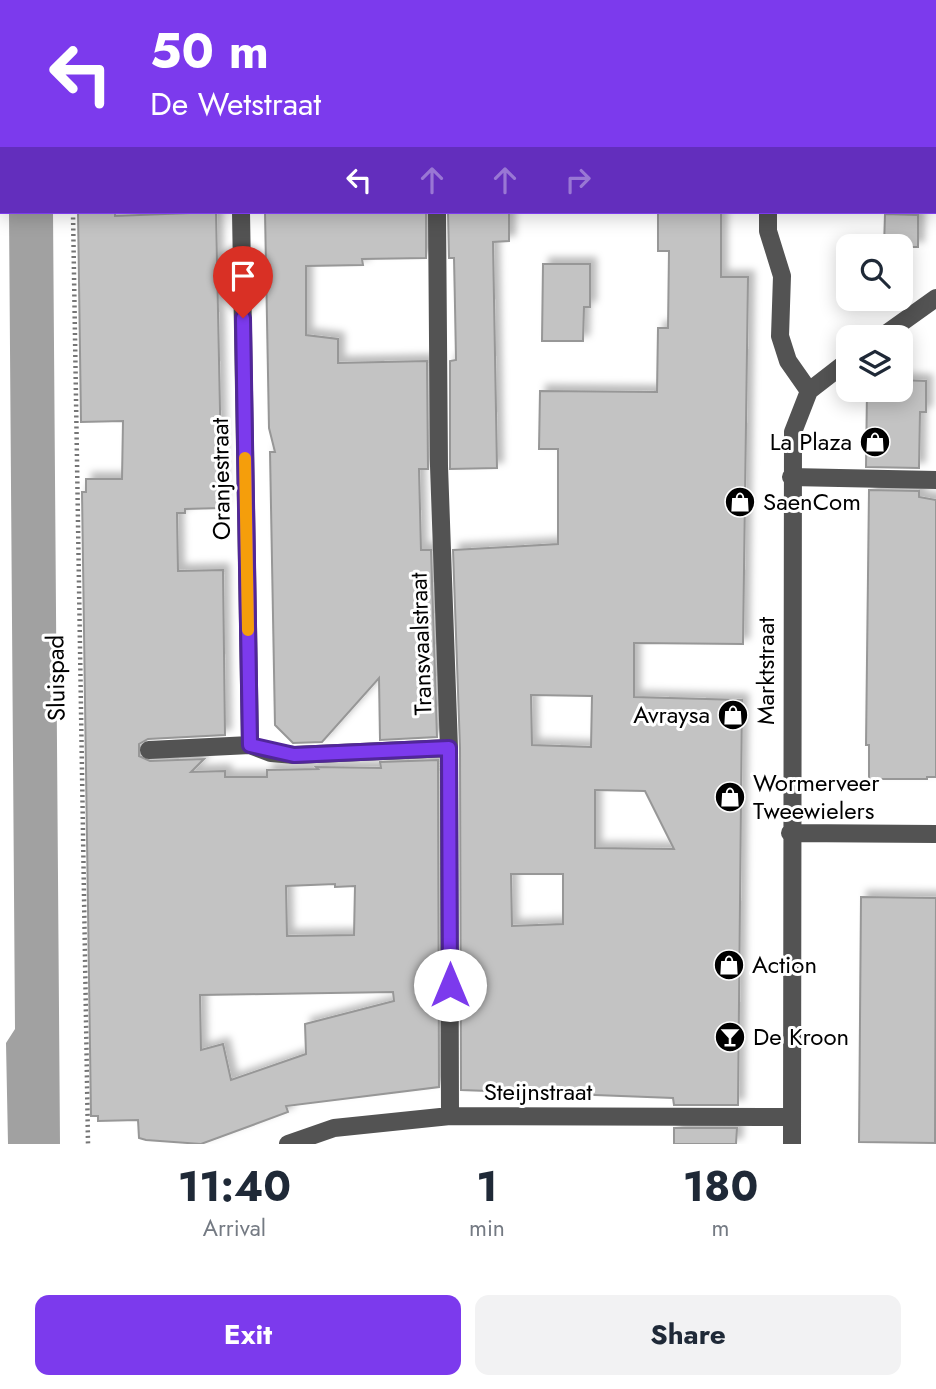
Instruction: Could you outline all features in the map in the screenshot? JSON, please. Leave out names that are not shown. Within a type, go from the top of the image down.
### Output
[{"type":"street","name":"Oranjestraat","points":[[241,214],[250,745]]},
{"type":"street","name":"Transvaalstraat","points":[[437,214],[439,466],[449,748],[450,1116]]},
{"type":"street","points":[[768,214],[768,232],[782,276],[780,336],[788,361],[809,391],[836,370]]},
{"type":"street","points":[[898,325],[936,298]]},
{"type":"street","name":"Marktstraat","points":[[792,1144],[791,477],[793,432],[809,391]]},
{"type":"street","points":[[791,477],[936,480]]},
{"type":"street","points":[[149,750],[250,745],[294,755],[449,748]]},
{"type":"street","points":[[790,833],[936,834]]},
{"type":"street","name":"Steijnstraat","points":[[288,1144],[334,1128],[450,1116],[792,1117]]},
{"type":"path","name":"Sluispad","points":[[73,214],[88,1144]]},
{"type":"shaded area","points":[[9,214],[53,214],[60,1144],[8,1144],[6,1043],[15,1029]]},
{"type":"building","points":[[78,214],[216,214],[222,508],[185,509],[185,513],[177,513],[178,571],[223,570],[225,735],[148,739],[139,744],[139,756],[150,761],[204,759],[191,772],[225,771],[225,777],[267,777],[267,770],[318,769],[316,767],[381,768],[380,762],[438,760],[439,1087],[286,1106],[288,1112],[201,1144],[146,1140],[139,1138],[138,1120],[98,1121],[98,1116],[91,1116],[82,492],[86,492],[86,479],[122,479],[123,421],[81,422]],"holes":[[[335,884],[335,887],[355,886],[354,935],[287,936],[286,886]],[[393,992],[394,1001],[305,1024],[306,1054],[231,1080],[223,1044],[201,1050],[200,995]]]},
{"type":"building","points":[[265,214],[426,214],[426,258],[362,259],[363,265],[306,266],[306,335],[338,339],[338,363],[427,361],[428,469],[419,469],[421,550],[431,550],[437,737],[380,740],[379,678],[322,742],[293,743],[275,725],[270,452],[275,452],[269,428]]},
{"type":"building","points":[[448,214],[509,214],[509,241],[493,242],[497,468],[450,469],[450,361],[456,360],[454,258],[449,258]]},
{"type":"building","points":[[658,214],[721,214],[721,277],[748,277],[743,644],[634,643],[634,697],[742,700],[738,1105],[674,1105],[673,1098],[461,1090],[460,748],[453,550],[558,544],[558,449],[539,449],[540,391],[657,392],[658,328],[668,328],[669,251],[658,251]],"holes":[[[531,695],[592,696],[591,747],[532,745]],[[595,790],[645,791],[674,849],[595,848]],[[511,874],[563,874],[563,924],[512,926]]]},
{"type":"building","points":[[885,214],[918,215],[918,247],[913,247],[913,234],[884,234]]},
{"type":"building","points":[[543,264],[590,264],[590,307],[584,307],[583,341],[542,341]]},
{"type":"building","points":[[913,380],[926,381],[926,412],[920,412],[919,468],[866,467],[867,402],[913,402]]},
{"type":"building","points":[[869,490],[919,491],[919,497],[936,500],[936,777],[927,779],[869,779],[869,745],[866,745]]},
{"type":"building","points":[[861,897],[936,898],[935,1143],[859,1142]]},
{"type":"building","points":[[674,1128],[737,1128],[736,1144],[674,1144]]},
{"type":"slow traffic","points":[[245,458],[248,630]]},
{"type":"place","name":"La Plaza","points":[[875,442]]},
{"type":"place","name":"SaenCom","points":[[740,502]]},
{"type":"place","name":"Avraysa","points":[[733,715]]},
{"type":"place","name":"Wormerveer Tweewielers","points":[[730,797]]},
{"type":"place","name":"Action","points":[[729,965]]},
{"type":"place","name":"De Kroon","points":[[730,1037]]},
{"type":"route","points":[[243,318],[250,745],[271,752],[294,755],[449,748],[450,985]]}]
